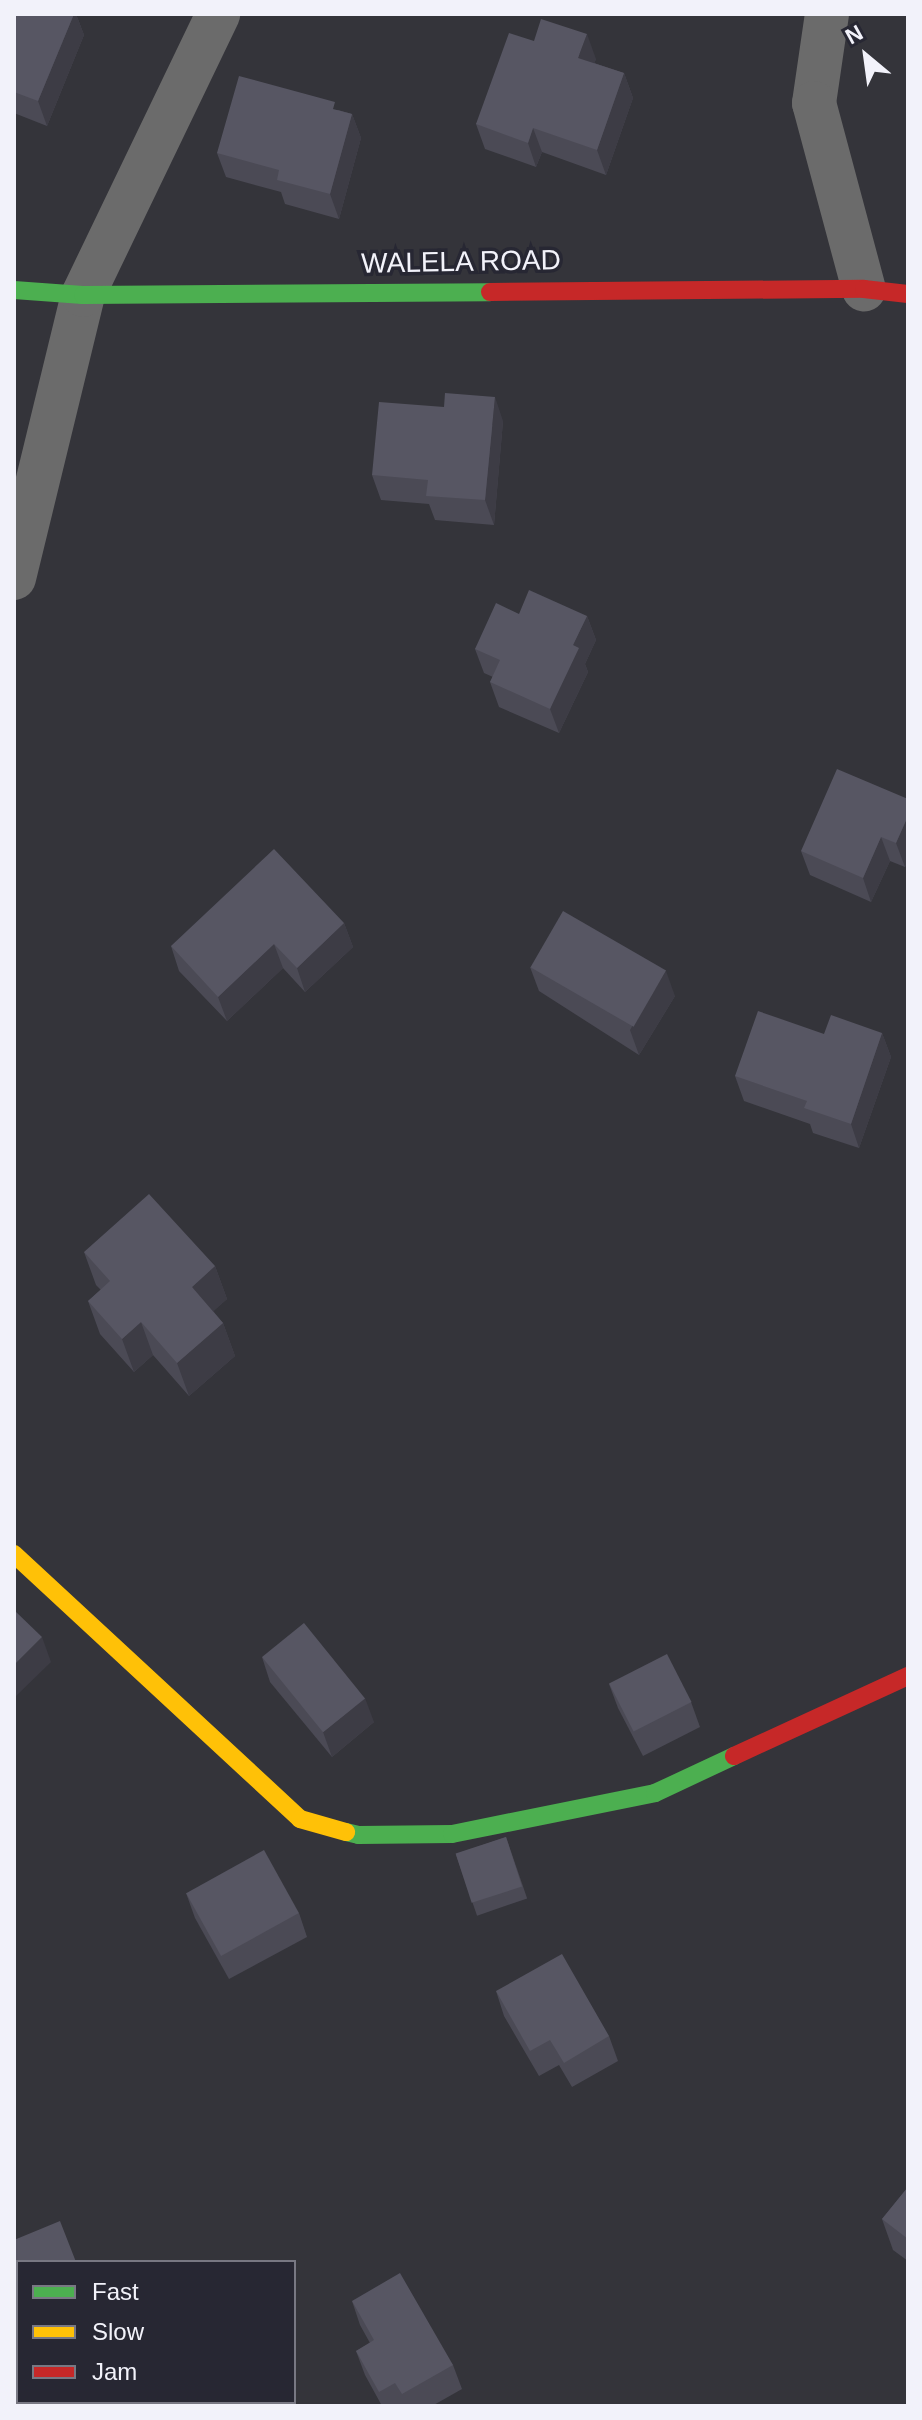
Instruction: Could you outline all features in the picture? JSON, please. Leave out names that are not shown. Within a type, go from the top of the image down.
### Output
[{"type":"street","points":[[14,578],[83,295],[218,14]]},
{"type":"street","points":[[827,14],[814,103],[864,289]]},
{"type":"street","name":"WALELA ROAD","points":[[14,290],[83,295],[864,289],[908,294]]},
{"type":"street","points":[[14,1554],[300,1819],[359,1835],[452,1834],[655,1793],[908,1676]]},
{"type":"building","points":[[14,14],[74,14],[38,101],[14,92]]},
{"type":"building","points":[[541,19],[587,34],[578,58],[624,73],[597,150],[533,128],[528,143],[476,124],[509,33],[534,41]]},
{"type":"building","points":[[239,76],[335,102],[333,109],[352,114],[330,194],[277,180],[279,170],[217,153]]},
{"type":"building","points":[[445,393],[495,397],[485,500],[426,496],[428,480],[372,475],[379,402],[444,407]]},
{"type":"building","points":[[529,590],[587,616],[573,645],[579,648],[550,709],[490,682],[500,660],[475,649],[496,603],[519,614]]},
{"type":"building","points":[[837,769],[908,799],[908,816],[896,843],[881,837],[863,878],[801,851]]},
{"type":"building","points":[[274,849],[344,923],[297,968],[274,944],[218,997],[171,946]]},
{"type":"building","points":[[563,911],[666,970],[634,1027],[530,967]]},
{"type":"building","points":[[758,1011],[824,1034],[831,1015],[882,1033],[851,1124],[804,1108],[807,1101],[735,1076]]},
{"type":"building","points":[[149,1194],[215,1266],[192,1287],[223,1323],[177,1363],[141,1322],[122,1339],[88,1301],[110,1281],[84,1252]]},
{"type":"building","points":[[14,1610],[42,1637],[14,1665]]},
{"type":"building","points":[[304,1623],[365,1698],[323,1732],[262,1657]]},
{"type":"building","points":[[667,1654],[692,1702],[634,1732],[609,1684]]},
{"type":"building","points":[[506,1837],[522,1886],[472,1903],[456,1853]]},
{"type":"building","points":[[264,1850],[299,1913],[221,1956],[186,1893]]},
{"type":"building","points":[[562,1954],[609,2036],[564,2063],[550,2040],[530,2051],[496,1991]]},
{"type":"building","points":[[908,2187],[908,2239],[882,2219]]},
{"type":"building","points":[[60,2221],[75,2260],[16,2260],[16,2286],[14,2240]]},
{"type":"building","points":[[400,2273],[453,2365],[402,2394],[395,2383],[379,2392],[356,2351],[374,2340],[352,2301]]},
{"type":"traffic: fast","points":[[14,290],[83,295],[490,292]]},
{"type":"traffic: fast","points":[[346,1832],[359,1835],[452,1834],[655,1793],[734,1756]]},
{"type":"traffic: slow","points":[[14,1554],[300,1819],[346,1832]]},
{"type":"traffic: jam","points":[[490,292],[864,289],[908,294]]},
{"type":"traffic: jam","points":[[734,1756],[908,1676]]}]
